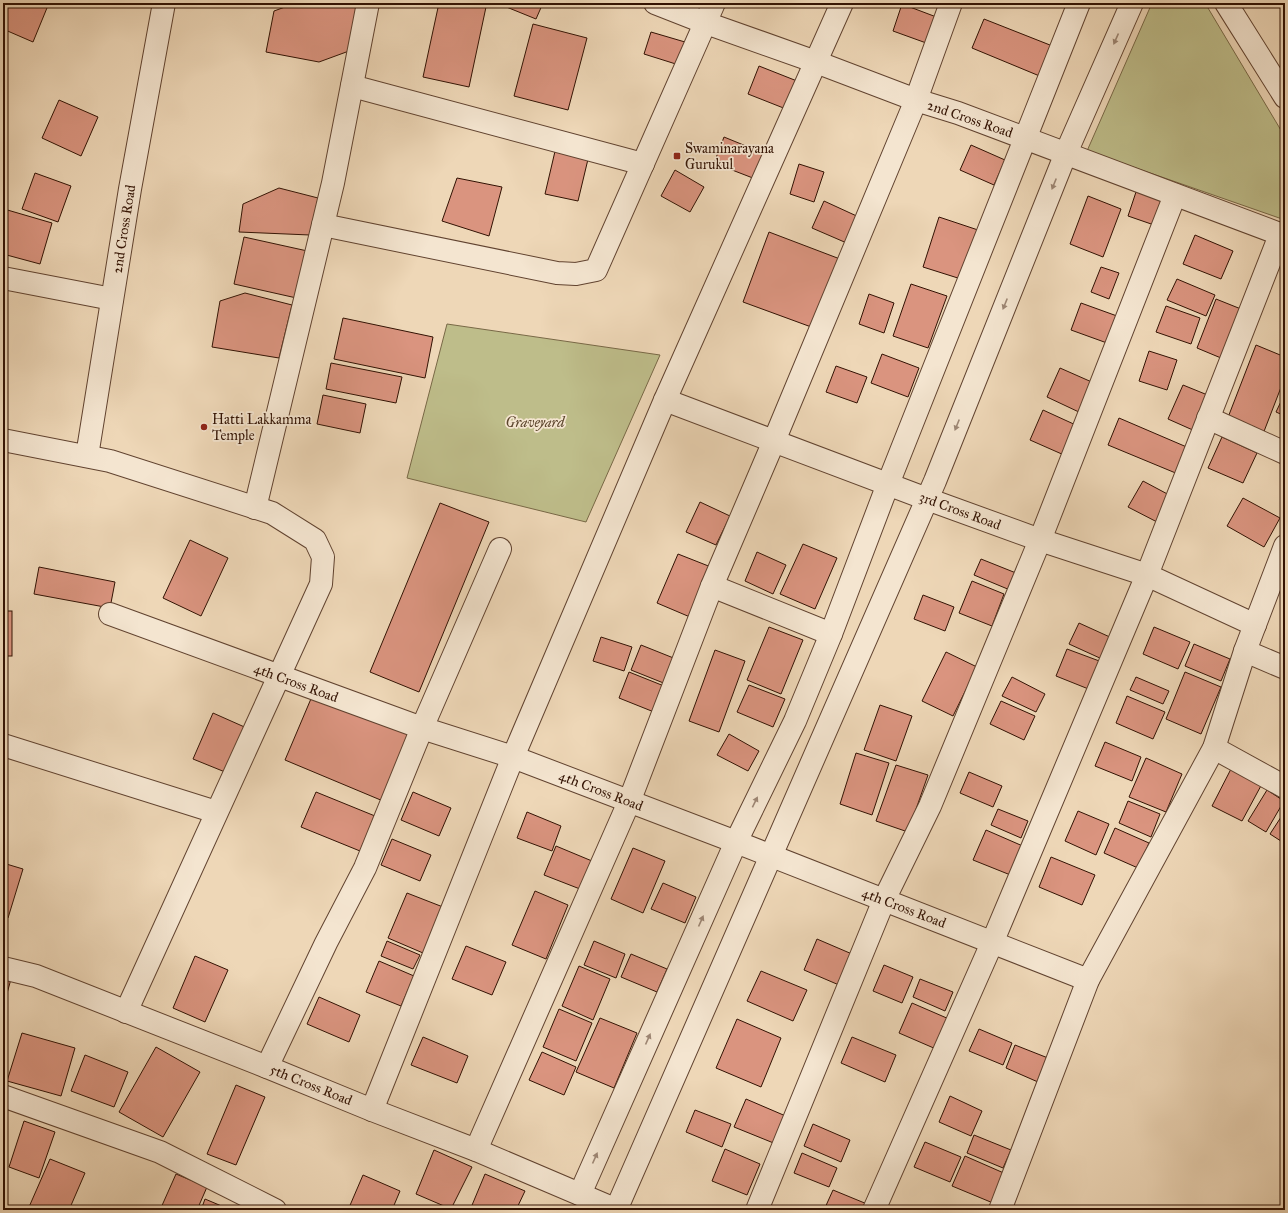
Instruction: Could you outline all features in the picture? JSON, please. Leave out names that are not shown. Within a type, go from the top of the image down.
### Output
[{"type":"street","name":"2nd Cross Road","points":[[87,456],[130,189],[164,3]]},
{"type":"street","points":[[255,508],[333,183],[368,3]]},
{"type":"street","name":"2nd Cross Road","points":[[655,3],[916,100],[958,113],[1026,138],[1283,236]]},
{"type":"street","points":[[323,225],[557,273],[576,274],[596,270],[714,3]]},
{"type":"street","points":[[372,1110],[513,758],[665,400],[842,3]]},
{"type":"street","points":[[476,1150],[629,802],[712,586],[916,100],[952,3]]},
{"type":"street","points":[[580,1194],[736,842],[795,721],[831,634],[888,484],[1026,138],[1078,3]]},
{"type":"street","points":[[616,1210],[927,499],[1066,153],[1132,3]]},
{"type":"street","points":[[1226,3],[1285,97]]},
{"type":"street","points":[[352,86],[643,164]]},
{"type":"street","points":[[757,1210],[884,900],[930,806],[1040,540],[1175,195]]},
{"type":"street","points":[[874,1210],[992,942],[1147,575],[1208,418],[1283,236]]},
{"type":"street","points":[[3,278],[112,299]]},
{"type":"street","name":"3rd Cross Road","points":[[665,400],[927,499],[1040,540],[1147,575],[1255,625]]},
{"type":"street","points":[[1208,418],[1285,453]]},
{"type":"street","points":[[3,440],[110,461],[272,513],[315,540],[323,557],[321,584],[126,1012]]},
{"type":"street","points":[[1000,1210],[1088,980],[1214,748],[1245,651],[1285,546]]},
{"type":"street","points":[[267,1067],[326,943],[365,868],[422,728],[500,548]]},
{"type":"street","points":[[712,586],[831,634]]},
{"type":"street","name":"4th Cross Road","points":[[110,614],[422,728],[513,758],[736,842],[1088,980]]},
{"type":"street","points":[[1245,651],[1285,668]]},
{"type":"street","points":[[3,745],[216,812]]},
{"type":"street","points":[[1214,748],[1285,787]]},
{"type":"street","name":"5th Cross Road","points":[[3,968],[36,976],[267,1067],[372,1110],[476,1150],[616,1210]]},
{"type":"street","points":[[3,1096],[160,1152],[275,1210]]},
{"type":"green space","points":[[1152,3],[1205,3],[1285,137],[1285,220],[1087,151]]},
{"type":"green space","name":"Graveyard","points":[[447,324],[660,355],[586,522],[407,478]]},
{"type":"building","points":[[3,3],[49,3],[33,42],[3,29]]},
{"type":"building","points":[[296,3],[360,3],[349,51],[319,62],[266,52],[274,11]]},
{"type":"building","points":[[439,3],[466,3],[486,7],[469,87],[423,77]]},
{"type":"building","points":[[506,3],[543,3],[536,19],[504,6]]},
{"type":"building","points":[[902,4],[939,18],[929,44],[893,31]]},
{"type":"building","points":[[984,19],[1055,47],[1042,77],[972,48]]},
{"type":"building","points":[[533,24],[587,38],[568,110],[514,96]]},
{"type":"building","points":[[651,32],[685,42],[679,65],[644,54]]},
{"type":"building","points":[[759,66],[797,81],[786,109],[748,94]]},
{"type":"building","points":[[59,100],[98,117],[81,156],[42,138]]},
{"type":"building","points":[[724,137],[768,155],[758,180],[714,163]]},
{"type":"building","points":[[971,145],[1005,160],[994,185],[960,170]]},
{"type":"building","points":[[556,147],[589,155],[578,201],[545,194]]},
{"type":"building","points":[[799,164],[824,172],[814,202],[790,194]]},
{"type":"building","points":[[675,170],[704,187],[690,212],[661,196]]},
{"type":"building","points":[[35,173],[71,186],[58,222],[22,209]]},
{"type":"building","points":[[457,178],[502,187],[489,236],[442,221]]},
{"type":"building","points":[[279,188],[318,198],[310,235],[239,232],[243,204]]},
{"type":"building","points":[[1137,189],[1166,199],[1157,226],[1128,216]]},
{"type":"building","points":[[1088,196],[1121,209],[1103,257],[1070,244]]},
{"type":"building","points":[[824,201],[861,218],[849,244],[812,228]]},
{"type":"building","points":[[4,209],[52,223],[40,264],[3,254]]},
{"type":"building","points":[[939,217],[978,230],[961,279],[923,267]]},
{"type":"building","points":[[769,232],[840,259],[814,328],[743,302]]},
{"type":"building","points":[[1195,235],[1233,251],[1221,279],[1183,264]]},
{"type":"building","points":[[244,237],[312,252],[301,299],[234,284]]},
{"type":"building","points":[[1101,267],[1119,273],[1109,299],[1091,292]]},
{"type":"building","points":[[1177,279],[1215,295],[1206,316],[1167,300]]},
{"type":"building","points":[[911,284],[947,296],[928,348],[893,336]]},
{"type":"building","points":[[245,293],[292,305],[279,358],[212,347],[220,301]]},
{"type":"building","points":[[869,294],[894,303],[884,333],[859,324]]},
{"type":"building","points":[[1216,299],[1241,309],[1221,358],[1197,348]]},
{"type":"building","points":[[1081,303],[1117,316],[1107,343],[1071,330]]},
{"type":"building","points":[[1166,306],[1200,318],[1191,344],[1156,332]]},
{"type":"building","points":[[343,318],[433,337],[425,378],[334,359]]},
{"type":"building","points":[[1256,345],[1285,357],[1285,377],[1263,434],[1227,420]]},
{"type":"building","points":[[1149,351],[1177,360],[1167,390],[1139,381]]},
{"type":"building","points":[[882,354],[919,368],[908,397],[871,383]]},
{"type":"building","points":[[331,363],[402,377],[396,403],[326,389]]},
{"type":"building","points":[[836,366],[867,377],[857,403],[826,392]]},
{"type":"building","points":[[1060,368],[1094,383],[1081,413],[1047,397]]},
{"type":"building","points":[[1183,385],[1210,396],[1195,431],[1168,419]]},
{"type":"building","points":[[1285,393],[1285,416],[1276,412]]},
{"type":"building","points":[[323,395],[366,404],[360,433],[317,424]]},
{"type":"building","points":[[1043,410],[1078,426],[1064,455],[1030,440]]},
{"type":"building","points":[[1119,418],[1189,448],[1178,474],[1108,445]]},
{"type":"building","points":[[1222,437],[1257,453],[1243,483],[1208,468]]},
{"type":"building","points":[[1143,481],[1173,497],[1159,523],[1128,507]]},
{"type":"building","points":[[1243,498],[1280,518],[1264,547],[1227,526]]},
{"type":"building","points":[[700,502],[730,516],[716,545],[686,532]]},
{"type":"building","points":[[440,503],[489,522],[419,692],[370,672]]},
{"type":"building","points":[[190,540],[228,558],[201,616],[163,598]]},
{"type":"building","points":[[803,544],[837,558],[815,609],[780,594]]},
{"type":"building","points":[[757,552],[786,565],[773,594],[745,581]]},
{"type":"building","points":[[678,554],[711,567],[690,617],[657,603]]},
{"type":"building","points":[[981,559],[1016,573],[1010,590],[974,575]]},
{"type":"building","points":[[39,567],[115,582],[110,608],[34,594]]},
{"type":"building","points":[[972,581],[1004,594],[992,626],[959,613]]},
{"type":"building","points":[[923,595],[954,607],[945,631],[914,619]]},
{"type":"building","points":[[3,611],[12,611],[12,656],[3,656]]},
{"type":"building","points":[[1079,623],[1112,638],[1102,659],[1069,644]]},
{"type":"building","points":[[769,627],[803,640],[781,694],[747,680]]},
{"type":"building","points":[[1154,627],[1190,642],[1178,669],[1143,654]]},
{"type":"building","points":[[601,637],[632,647],[624,671],[593,661]]},
{"type":"building","points":[[1194,644],[1230,659],[1221,681],[1185,666]]},
{"type":"building","points":[[641,645],[676,659],[666,684],[631,670]]},
{"type":"building","points":[[1067,649],[1102,662],[1091,690],[1056,676]]},
{"type":"building","points":[[715,650],[745,661],[719,732],[689,721]]},
{"type":"building","points":[[946,652],[977,667],[953,716],[922,701]]},
{"type":"building","points":[[629,672],[664,686],[654,712],[619,698]]},
{"type":"building","points":[[1185,672],[1221,687],[1201,734],[1166,719]]},
{"type":"building","points":[[1012,677],[1045,694],[1036,712],[1002,696]]},
{"type":"building","points":[[1136,677],[1169,691],[1163,704],[1130,690]]},
{"type":"building","points":[[749,685],[785,699],[773,727],[737,712]]},
{"type":"building","points":[[313,694],[411,735],[383,801],[285,760]]},
{"type":"building","points":[[1127,696],[1165,712],[1153,739],[1116,723]]},
{"type":"building","points":[[1001,701],[1035,716],[1024,740],[990,724]]},
{"type":"building","points":[[880,705],[912,716],[896,761],[864,750]]},
{"type":"building","points":[[213,713],[249,729],[230,774],[193,759]]},
{"type":"building","points":[[729,734],[759,751],[748,771],[717,755]]},
{"type":"building","points":[[1105,742],[1141,757],[1132,781],[1095,766]]},
{"type":"building","points":[[856,753],[889,763],[872,815],[840,804]]},
{"type":"building","points":[[1146,758],[1182,774],[1166,812],[1129,797]]},
{"type":"building","points":[[896,765],[928,775],[908,832],[876,821]]},
{"type":"building","points":[[1232,767],[1263,782],[1242,821],[1212,806]]},
{"type":"building","points":[[969,772],[1002,786],[993,807],[960,793]]},
{"type":"building","points":[[1267,790],[1284,801],[1266,832],[1248,821]]},
{"type":"building","points":[[316,792],[375,816],[360,851],[301,827]]},
{"type":"building","points":[[413,792],[451,808],[439,836],[401,820]]},
{"type":"building","points":[[1128,801],[1160,814],[1151,837],[1119,823]]},
{"type":"building","points":[[998,809],[1028,821],[1021,838],[991,825]]},
{"type":"building","points":[[1078,811],[1109,824],[1096,855],[1065,841]]},
{"type":"building","points":[[1285,811],[1285,841],[1284,843],[1270,834]]},
{"type":"building","points":[[527,812],[561,826],[552,851],[517,838]]},
{"type":"building","points":[[1115,828],[1149,843],[1138,868],[1104,853]]},
{"type":"building","points":[[986,830],[1025,847],[1013,876],[973,860]]},
{"type":"building","points":[[392,839],[431,855],[420,881],[381,865]]},
{"type":"building","points":[[556,846],[592,861],[580,889],[544,875]]},
{"type":"building","points":[[633,848],[665,861],[643,913],[611,899]]},
{"type":"building","points":[[1051,857],[1095,875],[1082,905],[1039,887]]},
{"type":"building","points":[[3,863],[23,869],[8,918],[3,917]]},
{"type":"building","points":[[663,883],[696,897],[685,923],[651,909]]},
{"type":"building","points":[[535,891],[568,905],[546,959],[512,945]]},
{"type":"building","points":[[407,893],[443,907],[423,953],[388,938]]},
{"type":"building","points":[[817,939],[852,954],[839,985],[804,970]]},
{"type":"building","points":[[387,941],[420,955],[413,969],[381,956]]},
{"type":"building","points":[[594,941],[625,954],[616,978],[584,965]]},
{"type":"building","points":[[466,946],[506,962],[492,995],[452,979]]},
{"type":"building","points":[[631,954],[667,969],[657,992],[621,977]]},
{"type":"building","points":[[195,956],[228,970],[205,1022],[173,1008]]},
{"type":"building","points":[[379,961],[414,976],[401,1006],[366,992]]},
{"type":"building","points":[[884,965],[913,977],[902,1003],[873,991]]},
{"type":"building","points":[[579,966],[610,979],[593,1020],[562,1006]]},
{"type":"building","points":[[761,971],[807,990],[793,1021],[747,1001]]},
{"type":"building","points":[[3,977],[11,979],[3,1008]]},
{"type":"building","points":[[920,979],[953,992],[945,1011],[913,997]]},
{"type":"building","points":[[319,997],[360,1015],[349,1042],[307,1024]]},
{"type":"building","points":[[912,1003],[949,1019],[936,1049],[899,1033]]},
{"type":"building","points":[[559,1009],[592,1023],[576,1061],[543,1047]]},
{"type":"building","points":[[600,1018],[637,1033],[614,1088],[576,1072]]},
{"type":"building","points":[[737,1019],[781,1038],[761,1087],[716,1068]]},
{"type":"building","points":[[979,1029],[1012,1043],[1003,1065],[969,1051]]},
{"type":"building","points":[[22,1033],[75,1048],[61,1096],[7,1081]]},
{"type":"building","points":[[423,1037],[468,1056],[457,1083],[411,1065]]},
{"type":"building","points":[[852,1037],[896,1055],[885,1082],[841,1063]]},
{"type":"building","points":[[1015,1045],[1048,1058],[1038,1082],[1006,1068]]},
{"type":"building","points":[[156,1047],[200,1072],[163,1137],[119,1112]]},
{"type":"building","points":[[542,1052],[576,1067],[564,1095],[529,1080]]},
{"type":"building","points":[[85,1055],[128,1072],[114,1107],[71,1091]]},
{"type":"building","points":[[236,1085],[265,1097],[236,1165],[207,1154]]},
{"type":"building","points":[[950,1096],[982,1111],[971,1136],[939,1122]]},
{"type":"building","points":[[746,1099],[788,1117],[776,1144],[734,1127]]},
{"type":"building","points":[[695,1110],[731,1124],[722,1147],[686,1132]]},
{"type":"building","points":[[24,1121],[55,1132],[39,1178],[9,1167]]},
{"type":"building","points":[[813,1124],[850,1140],[841,1162],[804,1146]]},
{"type":"building","points":[[974,1135],[1011,1150],[1003,1168],[967,1153]]},
{"type":"building","points":[[925,1142],[961,1157],[950,1182],[914,1167]]},
{"type":"building","points":[[725,1149],[760,1164],[747,1195],[712,1181]]},
{"type":"building","points":[[434,1150],[472,1167],[451,1209],[416,1194]]},
{"type":"building","points":[[802,1153],[837,1168],[829,1187],[794,1173]]},
{"type":"building","points":[[965,1156],[1006,1174],[993,1203],[952,1186]]},
{"type":"building","points":[[50,1159],[85,1173],[69,1210],[36,1210],[29,1207]]},
{"type":"building","points":[[176,1174],[207,1187],[197,1210],[160,1210]]},
{"type":"building","points":[[485,1174],[525,1191],[516,1210],[470,1210]]},
{"type":"building","points":[[363,1175],[400,1191],[392,1210],[348,1210]]},
{"type":"building","points":[[833,1190],[867,1204],[864,1210],[824,1210]]},
{"type":"building","points":[[205,1199],[231,1210],[201,1210]]},
{"type":"place","name":"Swaminarayana Gurukul","points":[[677,156]]},
{"type":"place","name":"Hatti Lakkamma Temple","points":[[204,427]]}]
